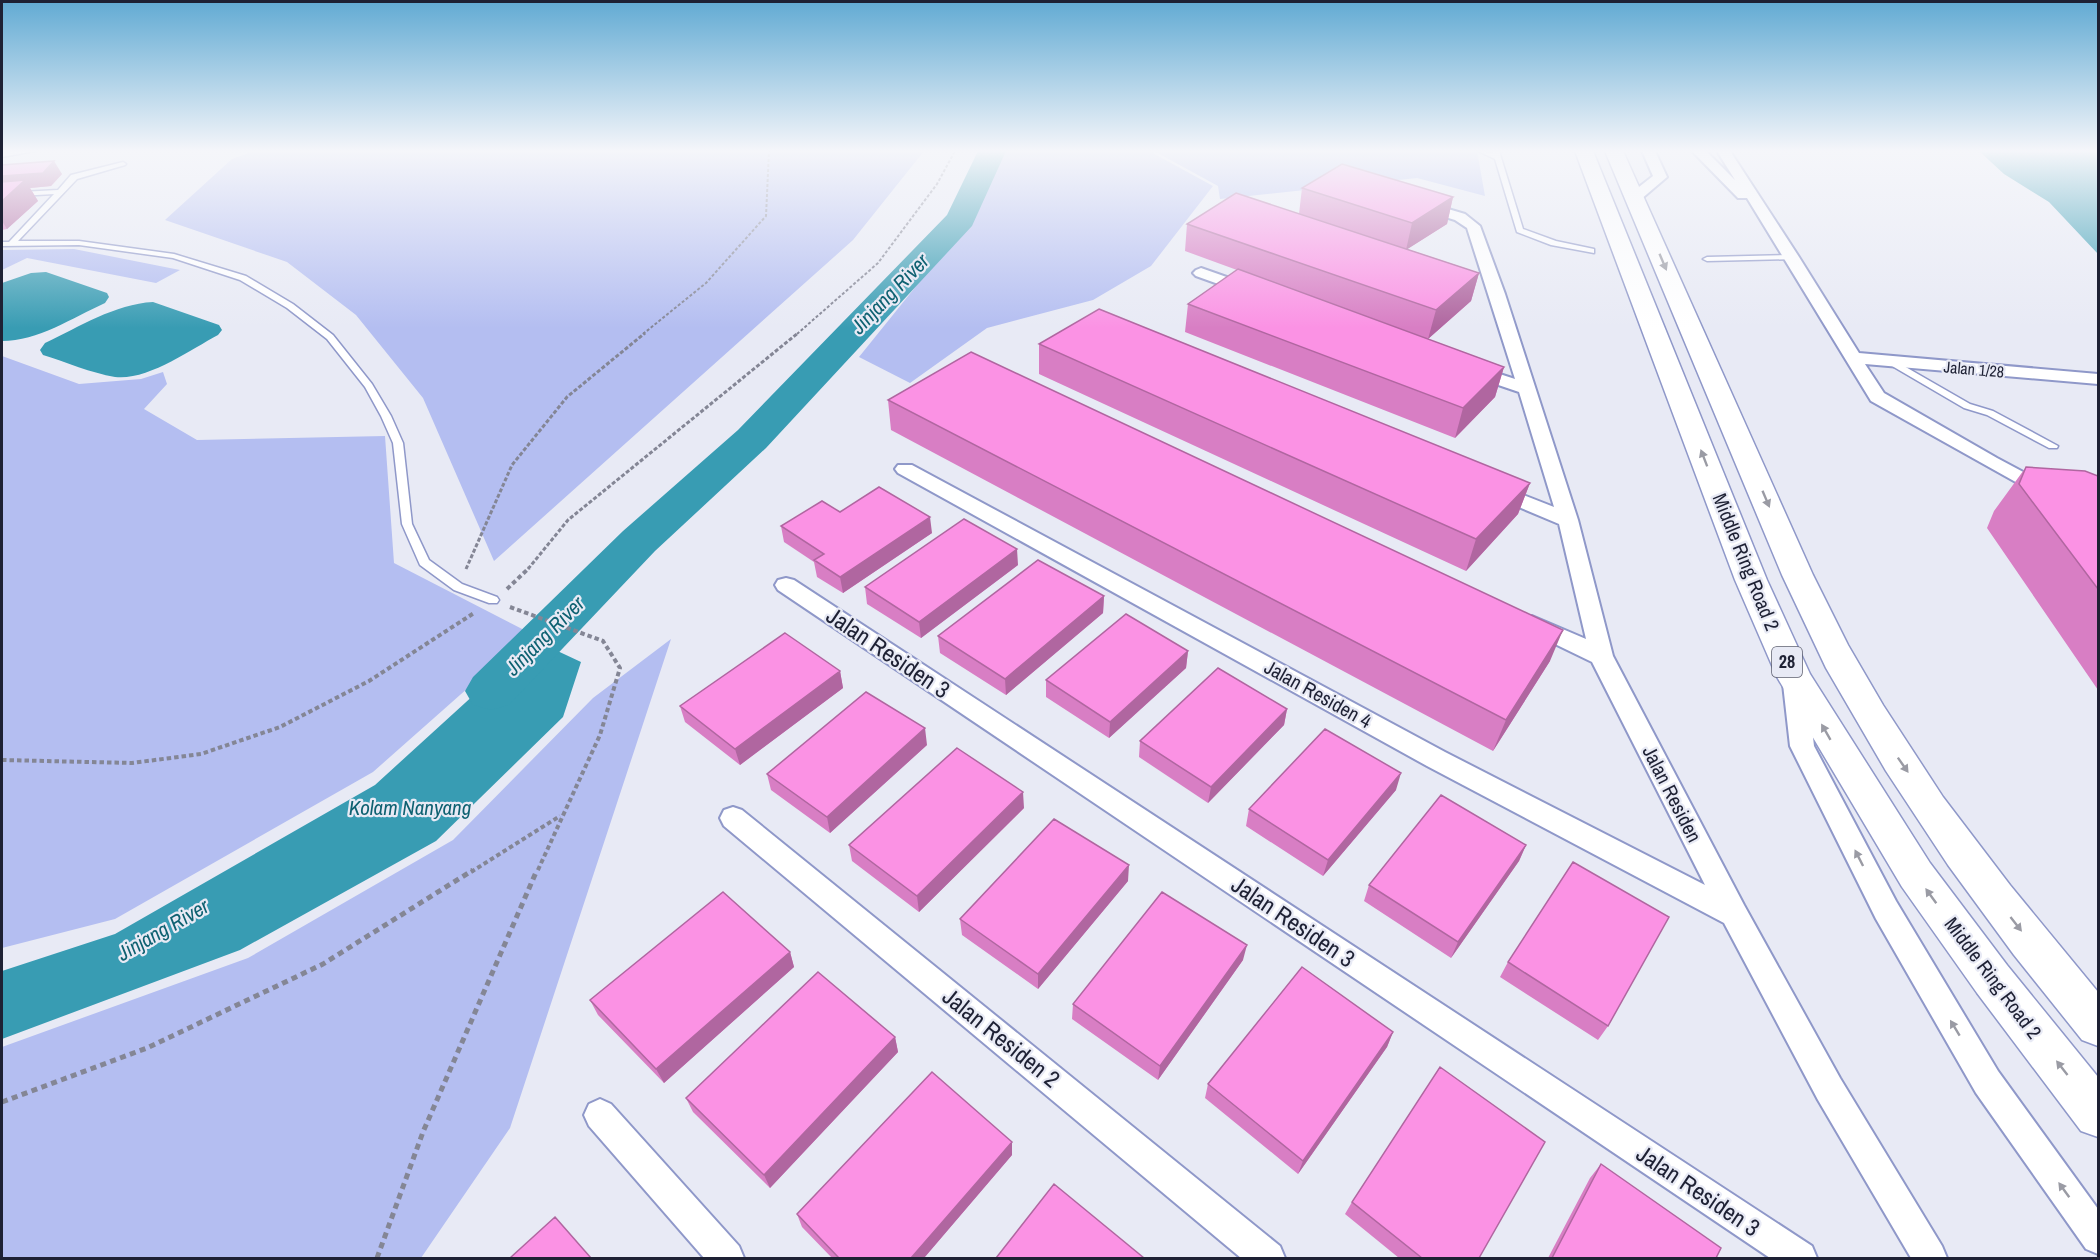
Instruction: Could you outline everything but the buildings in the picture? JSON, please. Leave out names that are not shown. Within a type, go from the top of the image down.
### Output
[{"type":"highway","name":"Middle Ring Road 2","points":[[1607,210],[1751,580],[1794,677],[1916,874],[1992,979],[2098,1114]]},
{"type":"highway","name":"Middle Ring Road 2","points":[[1641,210],[1803,586],[1842,666],[1884,739],[1979,875],[2060,980],[2098,1025]]},
{"type":"street","name":"Jalan Residen","points":[[1437,210],[1460,217],[1473,226],[1486,290],[1527,389],[1568,520],[1601,656],[1734,914],[1829,1089],[1930,1258]]},
{"type":"street","points":[[1760,210],[1792,257],[1872,390],[1886,404],[2098,520]]},
{"type":"street","points":[[1201,273],[1269,297]]},
{"type":"street","name":"Jalan 1/28","points":[[1851,357],[2098,379]]},
{"type":"street","points":[[1460,365],[1527,389]]},
{"type":"street","name":"Jalan Residen 4","points":[[904,468],[1436,759],[1734,914]]},
{"type":"street","points":[[1480,484],[1568,520]]},
{"type":"street","name":"Jalan Residen 3","points":[[786,585],[1800,1258]]},
{"type":"street","points":[[1515,616],[1601,656]]},
{"type":"street","points":[[1794,677],[1802,746],[1886,910],[1988,1082],[2098,1237]]},
{"type":"street","name":"Jalan Residen 2","points":[[733,819],[1268,1258]]},
{"type":"street","points":[[2060,980],[2098,1008]]},
{"type":"street","points":[[600,1115],[727,1258]]},
{"type":"lane","points":[[12,243],[42,210]]},
{"type":"lane","points":[[1514,210],[1520,230],[1554,243],[1591,250]]},
{"type":"lane","points":[[2,244],[79,243],[174,256],[243,278],[298,312],[330,337],[369,387],[398,443],[407,524],[424,562],[458,586],[493,600]]},
{"type":"lane","points":[[1707,259],[1792,257]]},
{"type":"lane","points":[[1890,362],[1967,406],[1990,413],[2052,446]]},
{"type":"path","points":[[458,586],[512,465],[567,397],[706,283],[766,216],[766,210]]},
{"type":"path","points":[[2,760],[132,763],[201,754],[280,727],[369,681],[493,600],[522,576],[568,520],[780,349],[878,263],[918,210]]},
{"type":"path","points":[[377,1258],[423,1132],[561,816],[600,735],[620,668],[603,641],[493,600]]},
{"type":"path","points":[[2,1102],[147,1048],[323,964],[561,816]]},
{"type":"shaded area","points":[[176,210],[877,210],[853,240],[494,561],[423,398],[356,315],[287,262],[165,220]]},
{"type":"shaded area","points":[[972,210],[1195,210],[1151,266],[1093,300],[987,328],[910,383],[859,357],[963,228]]},
{"type":"shaded area","points":[[74,249],[180,270],[156,283],[27,258],[2,270],[2,250]]},
{"type":"shaded area","points":[[2,356],[79,384],[141,379],[163,372],[167,384],[144,409],[197,440],[385,436],[394,563],[530,633],[373,772],[115,919],[2,948]]},
{"type":"shaded area","points":[[671,639],[510,1128],[421,1258],[2,1258],[2,1047],[248,958],[453,840],[593,698]]},
{"type":"water","points":[[2056,210],[2098,210],[2098,254]]},
{"type":"water","points":[[46,272],[107,293],[109,297],[105,303],[55,328],[29,337],[2,341],[2,283],[31,273]]},
{"type":"water","points":[[153,302],[219,325],[222,330],[218,335],[168,363],[127,377],[115,377],[88,370],[43,355],[40,350],[45,343],[98,317],[125,307]]},
{"type":"water","name":"Kolam Nanyang","points":[[534,640],[581,662],[563,717],[436,841],[240,950],[2,1039],[2,971],[115,934],[375,785]]},
{"type":"waterway","name":"Jinjang River","points":[[491,691],[639,541],[752,439],[961,219],[965,210]]}]
